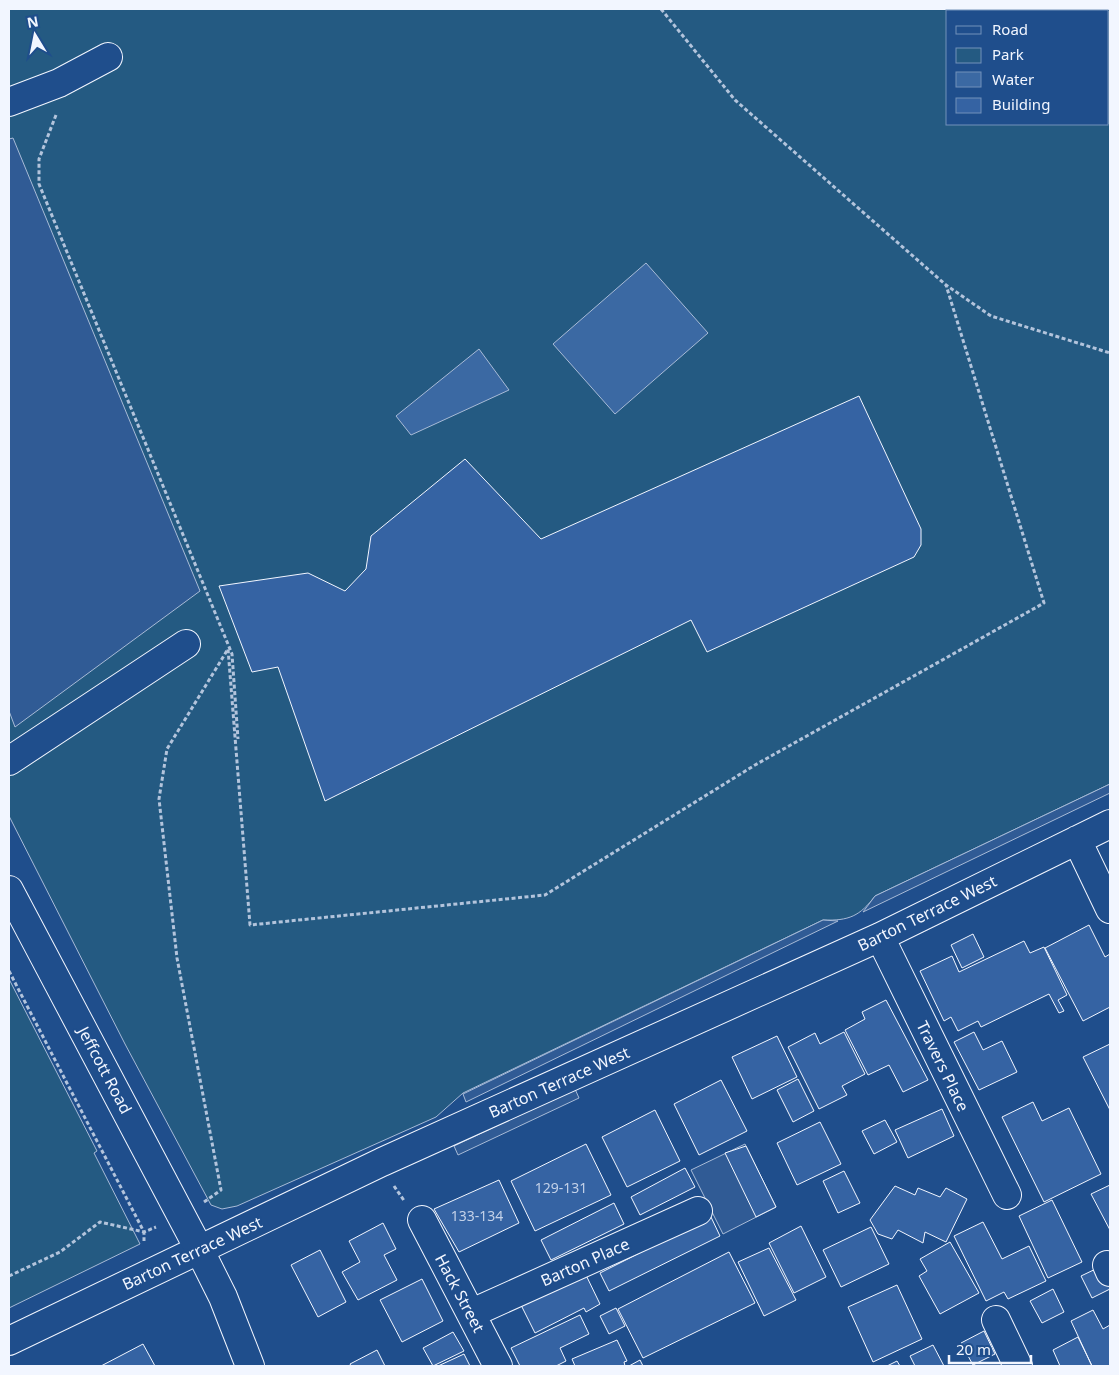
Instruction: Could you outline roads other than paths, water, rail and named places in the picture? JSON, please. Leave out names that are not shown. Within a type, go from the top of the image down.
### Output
[{"type":"street","points":[[9,102],[59,83],[108,58]]},
{"type":"street","points":[[9,760],[186,644]]},
{"type":"street","name":"Barton Terrace West","points":[[9,1341],[382,1162],[880,937],[1110,824]]},
{"type":"street","points":[[1077,840],[1110,909]]},
{"type":"street","name":"Jeffcott Road","points":[[9,890],[200,1251],[223,1297],[250,1366]]},
{"type":"street","name":"Travers Place","points":[[880,937],[1007,1195]]},
{"type":"street","name":"Barton Place","points":[[472,1313],[698,1211]]},
{"type":"street","name":"Hack Street","points":[[422,1220],[498,1366]]},
{"type":"street","points":[[996,1320],[1018,1366]]},
{"type":"water","points":[[646,263],[708,333],[615,414],[553,344]]},
{"type":"water","points":[[479,349],[509,390],[411,435],[396,416]]}]
